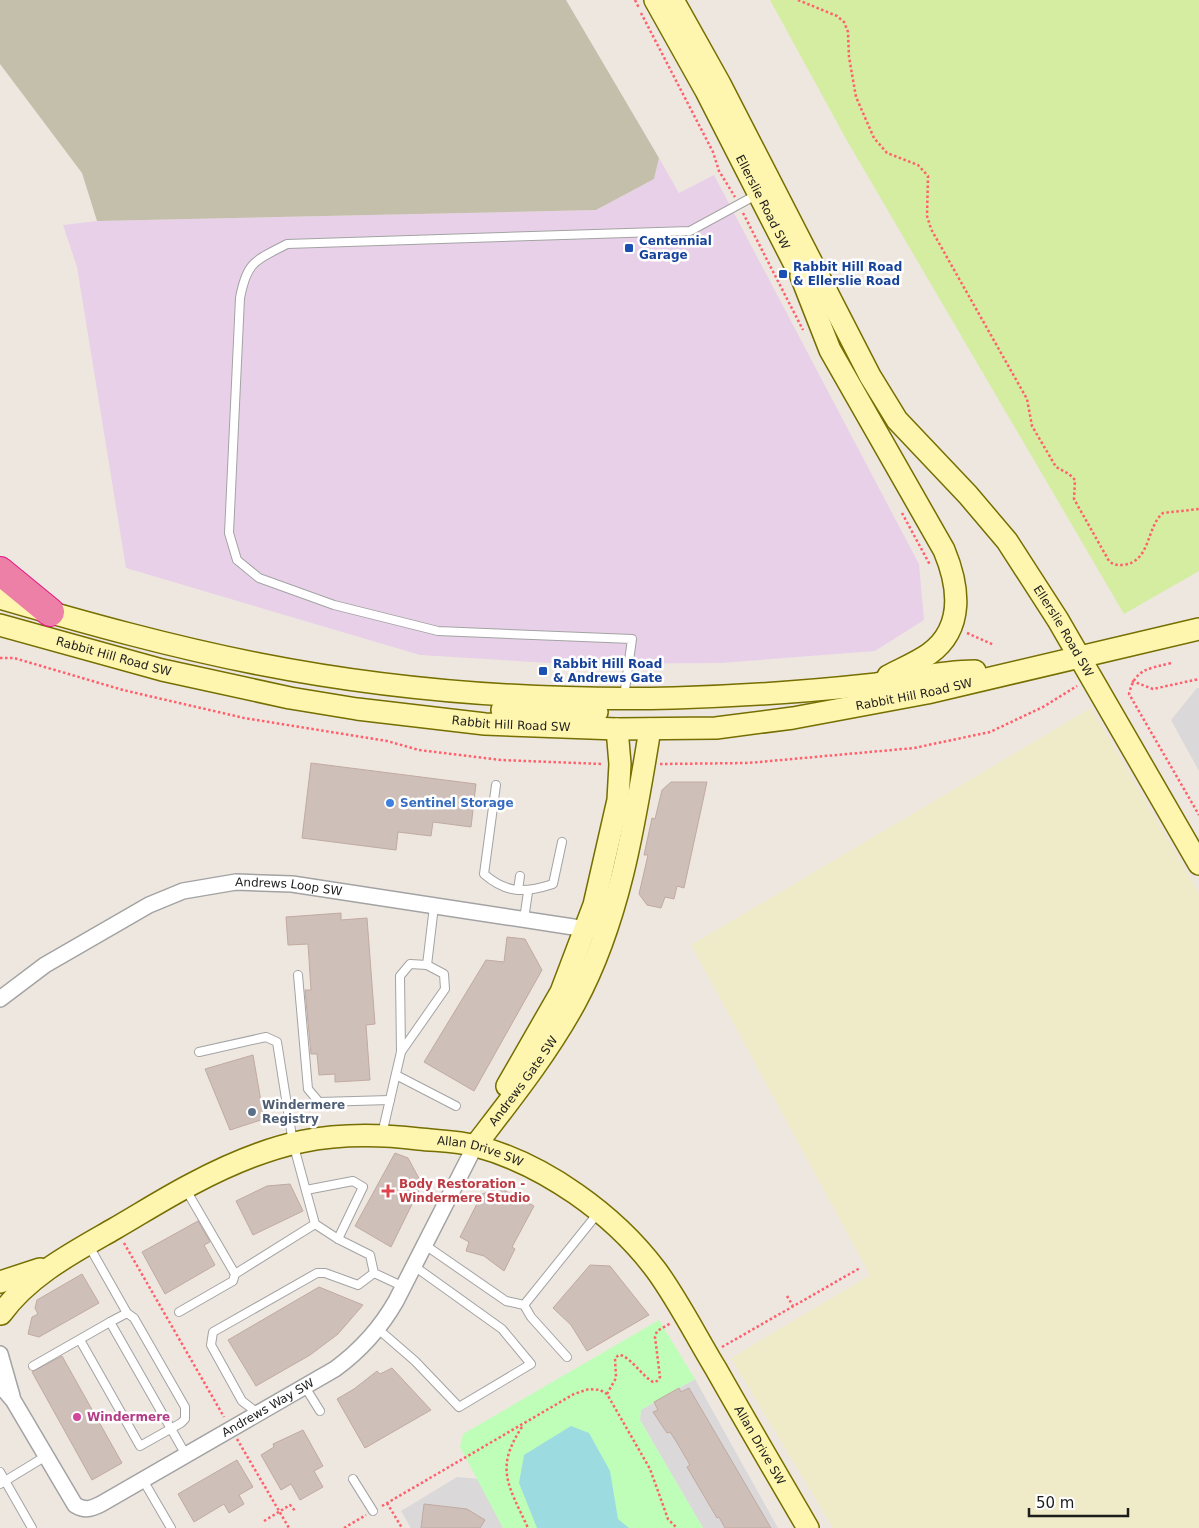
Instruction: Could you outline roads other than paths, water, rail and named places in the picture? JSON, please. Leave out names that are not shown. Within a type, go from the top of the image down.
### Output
[{"type":"highway","points":[[0,571],[50,612]]},
{"type":"main road","name":"Ellerslie Road SW","points":[[655,0],[897,420],[968,495],[1007,541],[1079,657],[1199,864]]},
{"type":"main road","name":"Ellerslie Road SW","points":[[673,0],[720,84],[801,276],[862,387],[884,413],[897,420]]},
{"type":"main road","points":[[801,276],[830,350],[944,550],[954,573],[957,595],[956,613],[952,626],[939,645],[918,661],[871,684]]},
{"type":"main road","name":"Rabbit Hill Road SW","points":[[0,598],[189,649],[323,675],[414,687],[519,696],[624,698],[743,695],[871,684],[959,671],[1029,670]]},
{"type":"main road","name":"Rabbit Hill Road SW","points":[[0,625],[93,652],[226,686],[357,709],[486,724],[617,730],[716,728],[764,723],[926,693],[1199,629]]},
{"type":"main road","points":[[0,636],[24,632]]},
{"type":"main road","points":[[428,718],[466,710],[607,713],[624,698]]},
{"type":"main road","name":"Andrews Gate SW","points":[[595,930],[631,833],[650,729]]},
{"type":"main road","name":"Andrews Gate SW","points":[[475,1146],[548,1048],[575,1002],[598,954],[595,930],[618,800],[620,764],[617,730]]},
{"type":"main road","name":"Allan Drive SW","points":[[0,1315],[17,1295],[57,1263],[185,1188],[259,1152],[322,1137],[382,1135],[475,1146],[523,1165],[552,1180],[599,1212],[631,1240],[656,1271],[686,1319],[808,1528]]},
{"type":"main road","name":"Allan Drive SW","points":[[0,1282],[57,1263]]},
{"type":"street","name":"Andrews Loop SW","points":[[0,999],[45,965],[122,919],[183,891],[208,885],[263,881],[595,930]]},
{"type":"street","name":"Andrews Way SW","points":[[0,1385],[13,1400],[75,1505],[82,1510],[91,1509],[306,1387],[352,1357],[378,1330],[404,1287],[475,1146]]},
{"type":"street","name":"Andrews Way SW","points":[[0,1354],[13,1400]]},
{"type":"lane","points":[[624,698],[632,639],[438,631],[334,605],[259,578],[237,560],[229,534],[240,298],[244,275],[258,259],[287,244],[690,231],[765,190]]},
{"type":"lane","points":[[496,785],[484,874],[498,886],[528,892],[553,884],[562,842]]},
{"type":"lane","points":[[518,890],[520,876]]},
{"type":"lane","points":[[524,919],[528,892]]},
{"type":"lane","points":[[427,965],[434,906]]},
{"type":"lane","points":[[382,1135],[401,1052],[400,976],[410,964],[427,965],[444,974],[445,989],[401,1052]]},
{"type":"lane","points":[[298,975],[308,1089],[319,1102],[390,1100]]},
{"type":"lane","points":[[199,1052],[266,1037],[277,1042],[293,1143],[315,1224],[338,1239],[370,1255],[374,1273]]},
{"type":"lane","points":[[396,1075],[456,1106]]},
{"type":"lane","points":[[306,1190],[353,1181],[363,1187],[338,1239]]},
{"type":"lane","points":[[185,1188],[235,1274]]},
{"type":"lane","points":[[524,1305],[599,1212]]},
{"type":"lane","points":[[179,1312],[233,1281],[235,1274],[315,1224]]},
{"type":"lane","points":[[80,1340],[140,1446],[185,1419],[185,1407],[134,1318],[127,1313],[88,1244]]},
{"type":"lane","points":[[425,1245],[506,1301],[524,1305],[531,1317],[567,1358]]},
{"type":"lane","points":[[378,1330],[415,1361],[459,1407],[531,1364],[502,1329],[414,1266]]},
{"type":"lane","points":[[259,1414],[242,1401],[212,1345],[213,1332],[317,1273],[325,1273],[358,1285],[374,1273]]},
{"type":"lane","points":[[374,1273],[404,1287]]},
{"type":"lane","points":[[33,1366],[127,1313]]},
{"type":"lane","points":[[110,1322],[186,1455]]},
{"type":"lane","points":[[306,1387],[320,1411]]},
{"type":"lane","points":[[3,1482],[46,1456]]},
{"type":"lane","points":[[0,1472],[3,1482],[32,1528]]},
{"type":"lane","points":[[353,1478],[373,1511]]},
{"type":"lane","points":[[143,1480],[171,1528]]},
{"type":"water","points":[[571,1426],[589,1433],[610,1471],[618,1519],[629,1528],[537,1528],[519,1483],[524,1455]]},
{"type":"place","name":"Centennial Garage","points":[[629,248]]},
{"type":"place","name":"Rabbit Hill Road & Ellerslie Road","points":[[783,274]]},
{"type":"place","name":"Rabbit Hill Road & Andrews Gate","points":[[543,671]]},
{"type":"place","name":"Sentinel Storage","points":[[390,803]]},
{"type":"place","name":"Windermere Registry","points":[[252,1112]]},
{"type":"place","name":"Body Restoration - Windermere Studio","points":[[388,1191]]},
{"type":"place","name":"Windermere","points":[[77,1417]]}]
